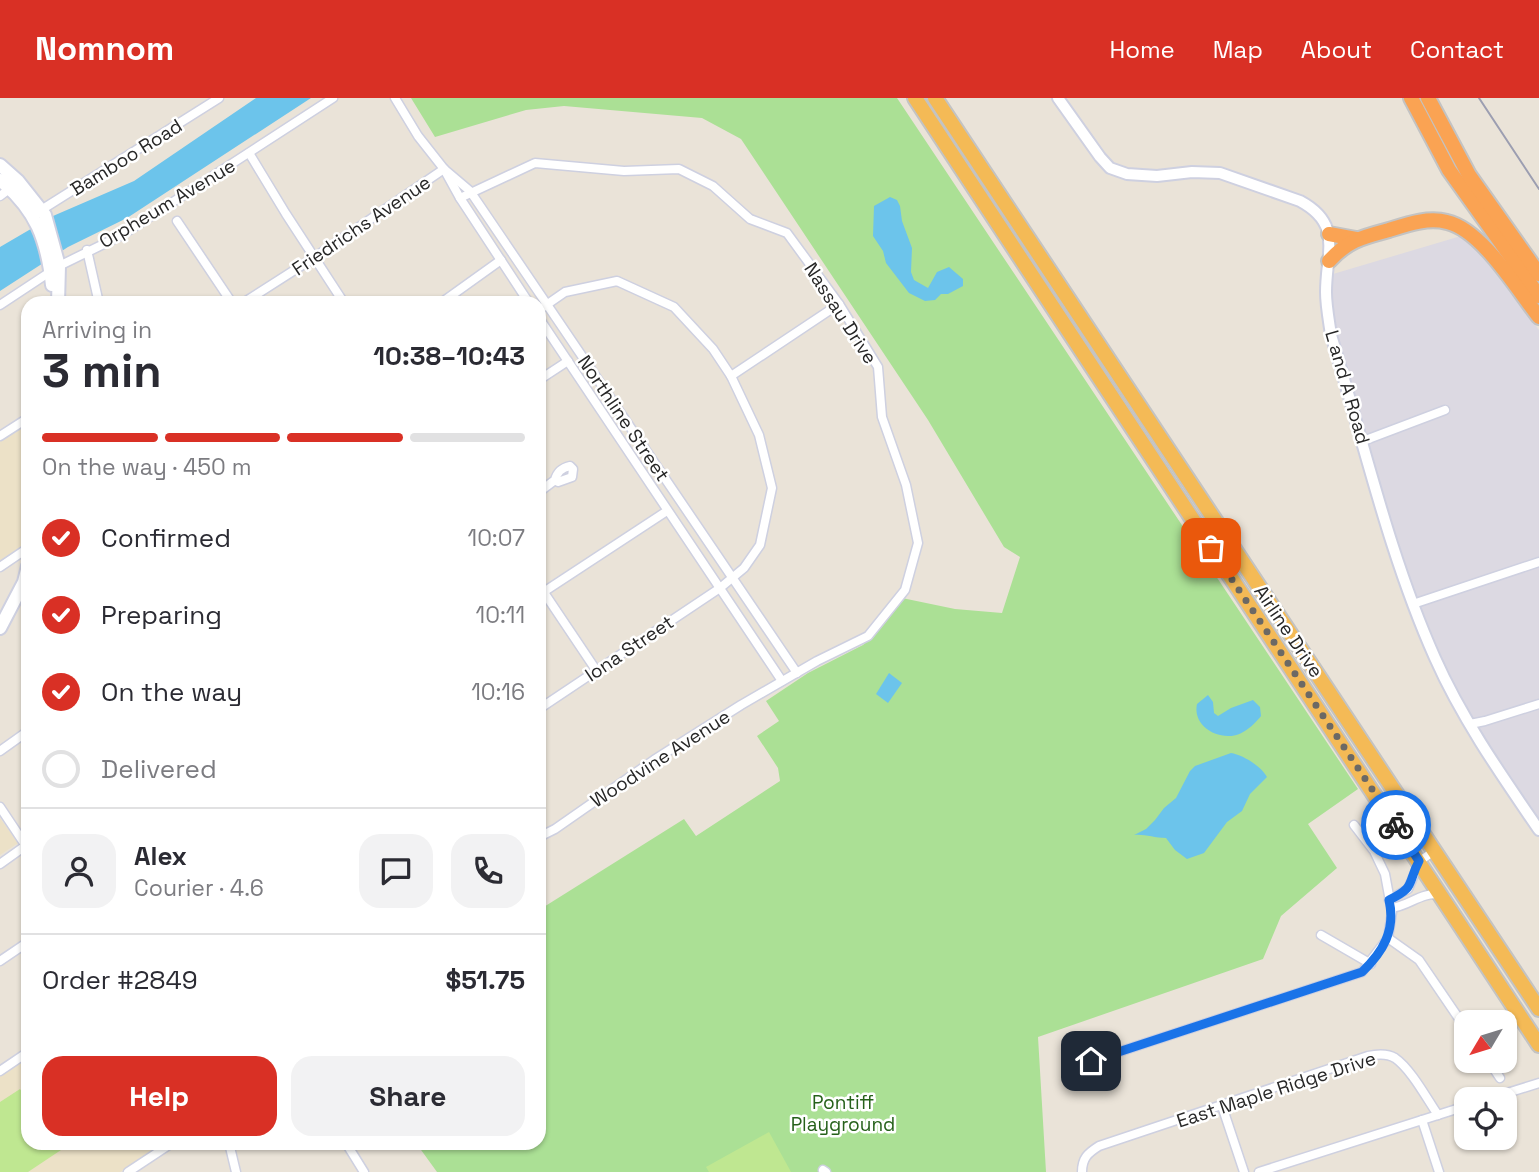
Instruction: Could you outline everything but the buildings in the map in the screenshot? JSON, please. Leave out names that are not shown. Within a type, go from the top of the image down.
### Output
[{"type":"highway","name":"Airline Drive","points":[[915,98],[1539,1045]]},
{"type":"highway","name":"Airline Drive","points":[[935,98],[1539,1009]]},
{"type":"highway","points":[[1411,98],[1449,170],[1539,296]]},
{"type":"highway","points":[[1428,98],[1469,175],[1539,274]]},
{"type":"highway","points":[[1329,261],[1342,247],[1356,239],[1433,220],[1448,222],[1462,228],[1488,252],[1539,317]]},
{"type":"highway","points":[[1329,234],[1356,239]]},
{"type":"highway","points":[[1092,368],[1106,359]]},
{"type":"highway","points":[[1270,637],[1285,626]]},
{"type":"highway","points":[[1353,761],[1368,750]]},
{"type":"main road","points":[[0,166],[7,187],[39,215],[54,265],[56,296]]},
{"type":"main road","points":[[0,628],[21,591]]},
{"type":"street","name":"Bamboo Road","points":[[39,215],[219,98]]},
{"type":"street","name":"Orpheum Avenue","points":[[0,305],[54,265],[122,235],[333,98]]},
{"type":"street","name":"Northline Street","points":[[395,98],[418,136],[444,169],[524,296]]},
{"type":"street","points":[[1058,98],[1110,168],[1127,174],[1157,176],[1192,172],[1220,173],[1312,207],[1325,221],[1329,234]]},
{"type":"street","points":[[249,153],[340,296]]},
{"type":"street","name":"Nassau Drive","points":[[460,198],[470,191],[535,163],[624,170],[679,169],[713,186],[750,219],[787,233],[839,303],[878,367],[882,417],[906,485],[918,543],[905,590],[868,636],[782,681]]},
{"type":"street","name":"Northline Street","points":[[444,169],[470,191],[542,296]]},
{"type":"street","name":"Friedrichs Avenue","points":[[254,296],[444,169]]},
{"type":"street","points":[[177,221],[227,296]]},
{"type":"street","name":"L and A Road","points":[[1329,234],[1326,291],[1331,335],[1413,604],[1436,660],[1470,724],[1539,830]]},
{"type":"street","points":[[87,250],[97,296]]},
{"type":"street","points":[[451,296],[501,260]]},
{"type":"street","name":"Iona Street","points":[[546,704],[720,588],[744,568],[761,545],[772,488],[759,435],[731,376],[713,349],[674,307],[617,281],[565,292],[547,304]]},
{"type":"street","points":[[731,376],[839,303]]},
{"type":"street","name":"Northline Street","points":[[547,304],[797,673]]},
{"type":"street","name":"Northline Street","points":[[546,328],[782,681]]},
{"type":"street","points":[[546,375],[568,361]]},
{"type":"street","points":[[1363,441],[1445,410]]},
{"type":"street","points":[[0,436],[21,422]]},
{"type":"street","points":[[546,487],[555,480]]},
{"type":"street","points":[[546,588],[667,511]]},
{"type":"street","points":[[0,567],[21,553]]},
{"type":"street","points":[[1413,604],[1539,562]]},
{"type":"street","points":[[546,598],[596,670]]},
{"type":"street","name":"Woodvine Avenue","points":[[546,834],[654,760],[782,681]]},
{"type":"street","points":[[1470,724],[1539,704]]},
{"type":"street","points":[[0,751],[21,736]]},
{"type":"street","points":[[0,807],[21,838]]},
{"type":"street","points":[[1091,1061],[1353,977],[1371,964],[1388,938],[1392,923],[1390,904],[1380,862],[1354,825]]},
{"type":"street","points":[[1390,904],[1412,885],[1419,861],[1434,850]]},
{"type":"street","points":[[0,864],[21,851]]},
{"type":"street","points":[[1390,904],[1406,904],[1423,895],[1441,895]]},
{"type":"street","points":[[1321,935],[1371,964]]},
{"type":"street","points":[[1388,938],[1419,960],[1454,1011]]},
{"type":"street","points":[[0,961],[21,947]]},
{"type":"street","points":[[0,1070],[21,1056]]},
{"type":"street","name":"East Maple Ridge Drive","points":[[1082,1172],[1083,1160],[1099,1146],[1368,1056],[1394,1056],[1406,1068],[1438,1115]]},
{"type":"street","points":[[1497,1073],[1500,1078]]},
{"type":"street","points":[[1517,1090],[1539,1083]]},
{"type":"street","points":[[1222,1106],[1244,1172]]},
{"type":"street","points":[[1258,1172],[1454,1110]]},
{"type":"street","points":[[1422,1120],[1438,1172]]},
{"type":"street","points":[[128,1172],[162,1150]]},
{"type":"street","points":[[231,1150],[236,1172]]},
{"type":"street","points":[[351,1150],[365,1172]]},
{"type":"shaded area","points":[[1461,236],[1478,248],[1539,330],[1539,837],[1457,714],[1432,667],[1413,622],[1327,340],[1323,277]]},
{"type":"shaded area","points":[[21,427],[21,550],[0,564],[0,441]]},
{"type":"shaded area","points":[[0,818],[18,843],[0,855]]},
{"type":"shaded area","points":[[21,1061],[21,1150],[153,1150],[120,1172],[0,1172],[0,1075]]},
{"type":"green space","name":"Pontiff Playground","points":[[411,98],[897,98],[1358,789],[1308,824],[1337,868],[1281,916],[1263,959],[1038,1037],[1046,1172],[437,1172],[421,1150],[546,1150],[546,906],[684,819],[696,836],[780,781],[778,768],[757,736],[779,721],[766,701],[808,673],[863,645],[885,623],[902,598],[955,609],[1002,613],[1020,557],[1004,547],[928,420],[741,139],[702,118],[564,106],[526,110],[435,137]]},
{"type":"green space","points":[[21,1090],[21,1150],[61,1150],[28,1172],[0,1172],[0,1102]]},
{"type":"green space","points":[[769,1132],[791,1172],[709,1172],[706,1167]]},
{"type":"water","points":[[256,98],[311,98],[127,218],[68,247],[0,291],[0,247],[53,216],[134,181]]},
{"type":"water","points":[[890,197],[897,200],[900,206],[902,221],[912,248],[911,272],[914,280],[928,288],[937,272],[949,267],[963,279],[963,286],[948,294],[941,294],[935,300],[925,301],[909,293],[886,263],[883,251],[873,236],[874,206]]},
{"type":"water","points":[[889,673],[902,683],[888,703],[876,694]]},
{"type":"water","points":[[1208,695],[1213,702],[1214,713],[1218,716],[1253,700],[1260,707],[1261,716],[1251,727],[1238,735],[1215,734],[1204,727],[1196,711],[1197,704]]},
{"type":"water","points":[[1231,753],[1251,762],[1267,777],[1250,794],[1242,811],[1227,822],[1204,853],[1187,859],[1175,850],[1166,838],[1134,835],[1146,829],[1176,798],[1195,766]]},
{"type":"railway","points":[[1479,98],[1539,189]]},
{"type":"way so far","points":[[1211,548],[1396,825]]},
{"type":"route","points":[[1091,1061],[1362,972],[1371,964],[1388,938],[1392,923],[1389,900],[1412,885],[1419,861],[1396,825]]}]
